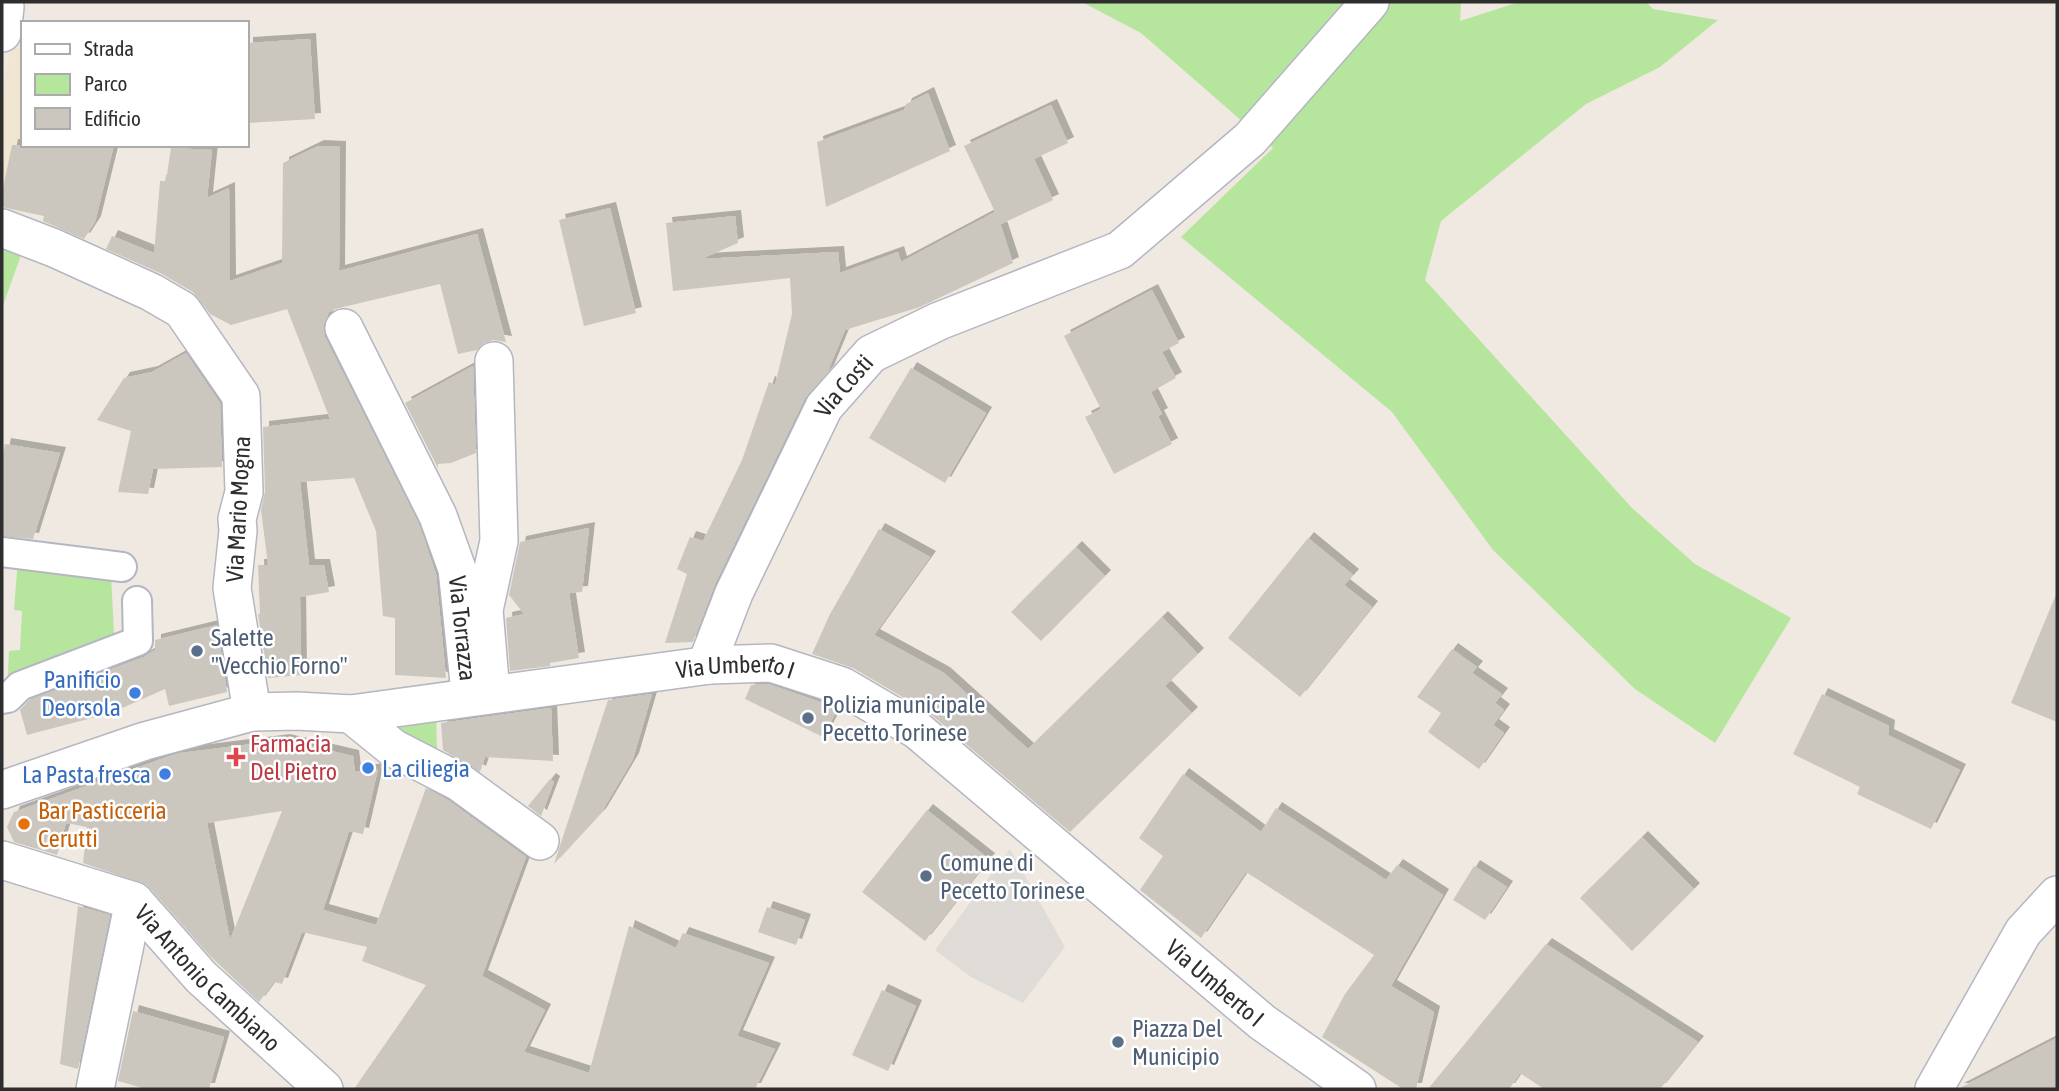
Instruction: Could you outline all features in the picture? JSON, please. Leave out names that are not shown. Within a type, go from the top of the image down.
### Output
[{"type":"street","name":"Via Costi","points":[[710,665],[709,658],[734,593],[824,407],[871,354],[939,321],[1120,250],[1250,139],[1370,2]]},
{"type":"street","name":"Via Mario Mogna","points":[[2,228],[54,248],[151,292],[181,310],[242,396],[244,492],[237,519],[232,588],[251,712]]},
{"type":"street","name":"Via Torrazza","points":[[344,328],[439,516],[457,569],[469,683],[480,695],[490,681],[484,610],[499,541],[494,361]]},
{"type":"street","points":[[2,552],[122,566]]},
{"type":"street","points":[[2,699],[8,698],[20,686],[138,641],[136,601]]},
{"type":"street","name":"Via Umberto I","points":[[2,790],[145,741],[251,712],[297,710],[351,714],[710,665],[771,663],[842,686],[918,730],[1262,1022],[1357,1089]]},
{"type":"street","points":[[351,714],[393,748],[459,782],[540,841]]},
{"type":"street","name":"Via Antonio Cambiano","points":[[2,860],[134,901],[201,976],[324,1089]]},
{"type":"street","points":[[1934,1089],[2023,932],[2057,895]]},
{"type":"street","points":[[95,1089],[134,901]]},
{"type":"shaded area","points":[[21,30],[21,147],[114,147],[95,222],[81,244],[40,240],[44,215],[2,210],[2,99],[13,31]]},
{"type":"shaded area","points":[[1010,849],[1065,947],[1023,1003],[971,977],[935,950]]},
{"type":"green space","points":[[1082,2],[1461,2],[1460,21],[1519,2],[1646,2],[1653,9],[1718,20],[1660,67],[1586,104],[1441,221],[1425,280],[1632,508],[1695,564],[1791,618],[1715,743],[1635,689],[1493,550],[1392,412],[1181,237],[1273,148],[1141,33]]},
{"type":"green space","points":[[2,239],[24,247],[2,308]]},
{"type":"green space","points":[[18,559],[111,575],[114,634],[23,681],[7,695],[9,651],[20,650],[22,611],[14,610]]},
{"type":"green space","points":[[436,714],[435,754],[409,746],[394,726]]},
{"type":"building","points":[[310,39],[315,119],[248,123],[248,43]]},
{"type":"building","points":[[928,93],[950,151],[826,207],[817,142],[904,110],[906,104]]},
{"type":"building","points":[[1051,105],[1068,143],[1034,159],[1053,200],[1001,224],[998,217],[1013,263],[920,307],[845,330],[828,371],[805,398],[715,584],[693,642],[665,643],[687,574],[677,569],[690,537],[703,541],[742,460],[769,382],[775,385],[792,314],[790,278],[673,291],[666,223],[735,216],[738,243],[701,259],[838,252],[840,273],[898,252],[901,262],[995,212],[964,146]]},
{"type":"building","points":[[12,145],[114,147],[95,222],[84,239],[43,221],[44,216],[2,207],[2,193]]},
{"type":"building","points":[[318,146],[340,147],[339,271],[477,234],[506,342],[493,340],[484,343],[477,350],[458,354],[440,284],[335,309],[329,312],[323,326],[325,337],[419,524],[436,574],[446,678],[395,675],[395,618],[383,616],[376,531],[354,478],[300,482],[309,565],[324,565],[329,592],[300,597],[301,675],[268,678],[258,614],[258,565],[268,565],[261,510],[265,491],[263,427],[330,419],[287,309],[231,325],[210,314],[193,292],[160,273],[106,249],[112,236],[154,253],[160,181],[166,181],[171,148],[212,150],[207,198],[229,188],[230,281],[282,263],[283,163]]},
{"type":"building","points":[[610,208],[636,313],[584,326],[559,220]]},
{"type":"building","points":[[1152,290],[1179,343],[1162,352],[1176,378],[1151,392],[1162,414],[1158,416],[1172,444],[1114,474],[1085,417],[1101,409],[1064,336]]},
{"type":"building","points":[[186,353],[220,403],[222,467],[153,469],[148,494],[118,492],[131,431],[97,420],[124,378],[152,372]]},
{"type":"building","points":[[473,366],[476,453],[451,463],[438,464],[438,468],[405,403]]},
{"type":"building","points":[[911,368],[986,413],[945,483],[869,438]]},
{"type":"building","points":[[5,444],[60,453],[33,539],[2,536],[2,458]]},
{"type":"building","points":[[589,528],[582,592],[569,593],[579,658],[550,663],[550,666],[510,671],[506,618],[524,614],[509,595],[520,542]]},
{"type":"building","points":[[879,529],[930,557],[874,635],[944,673],[1028,749],[1162,617],[1198,654],[1165,686],[1192,713],[1070,832],[928,712],[853,668],[812,654],[830,614]]},
{"type":"building","points":[[1308,538],[1353,575],[1344,585],[1372,607],[1300,697],[1228,638]]},
{"type":"building","points":[[1076,547],[1105,576],[1041,641],[1011,612]]},
{"type":"building","points":[[2057,592],[2057,722],[2011,703]]},
{"type":"building","points":[[217,625],[227,692],[169,706],[165,689],[111,713],[27,735],[20,710],[29,700],[144,657],[155,650],[155,640]]},
{"type":"building","points":[[1452,649],[1477,667],[1472,673],[1502,694],[1495,703],[1504,710],[1493,725],[1504,733],[1479,769],[1428,732],[1441,713],[1417,697]]},
{"type":"building","name":"Polizia municipale Pecetto Torinese","points":[[768,684],[838,708],[823,737],[745,699],[751,685]]},
{"type":"building","points":[[652,694],[633,759],[601,813],[554,864],[608,700]]},
{"type":"building","points":[[1822,694],[1889,726],[1888,735],[1960,770],[1931,829],[1857,794],[1860,787],[1793,754]]},
{"type":"building","points":[[551,708],[553,761],[485,757],[480,772],[443,750],[441,723]]},
{"type":"building","points":[[284,740],[353,756],[355,772],[378,769],[363,834],[349,831],[323,910],[376,925],[426,788],[448,800],[526,857],[482,976],[545,1010],[524,1052],[589,1073],[629,926],[676,948],[683,933],[769,963],[737,1036],[775,1049],[755,1089],[354,1089],[426,985],[362,961],[367,947],[302,932],[282,984],[274,982],[259,1002],[210,956],[147,885],[83,863],[87,827],[66,823],[57,855],[14,842],[7,827],[14,812],[180,753]],"holes":[[[282,811],[230,940],[207,823]]]},
{"type":"building","points":[[1183,774],[1261,832],[1276,808],[1386,880],[1397,865],[1443,895],[1391,986],[1434,1012],[1416,1089],[1403,1089],[1322,1037],[1345,994],[1374,955],[1246,872],[1201,938],[1140,890],[1163,856],[1139,838]]},
{"type":"building","points":[[550,779],[554,782],[541,816],[528,806]]},
{"type":"building","name":"Comune di Pecetto Torinese","points":[[927,810],[989,859],[925,941],[862,892]]},
{"type":"building","points":[[1642,837],[1694,889],[1632,951],[1580,898]]},
{"type":"building","points":[[1474,866],[1507,887],[1485,920],[1453,900]]},
{"type":"building","points":[[78,906],[110,915],[78,1069],[60,1064]]},
{"type":"building","points":[[767,907],[805,920],[796,945],[758,932]]},
{"type":"building","points":[[1546,944],[1698,1042],[1660,1089],[1544,1089],[1520,1073],[1509,1089],[1428,1089]]},
{"type":"building","points":[[882,990],[916,1006],[888,1071],[852,1055]]},
{"type":"building","points":[[133,1011],[224,1037],[209,1089],[146,1089],[118,1081]]},
{"type":"building","points":[[2057,1038],[2057,1089],[1958,1089]]},
{"type":"place","name":"Salette \"Vecchio Forno\"","points":[[197,651]]},
{"type":"place","name":"Panificio Deorsola","points":[[135,693]]},
{"type":"place","name":"Polizia municipale Pecetto Torinese","points":[[808,718]]},
{"type":"place","name":"Farmacia Del Pietro","points":[[236,757]]},
{"type":"place","name":"La ciliegia","points":[[368,768]]},
{"type":"place","name":"La Pasta fresca","points":[[165,774]]},
{"type":"place","name":"Bar Pasticceria Cerutti","points":[[24,824]]},
{"type":"place","name":"Comune di Pecetto Torinese","points":[[926,876]]},
{"type":"place","name":"Piazza Del Municipio","points":[[1118,1042]]}]
